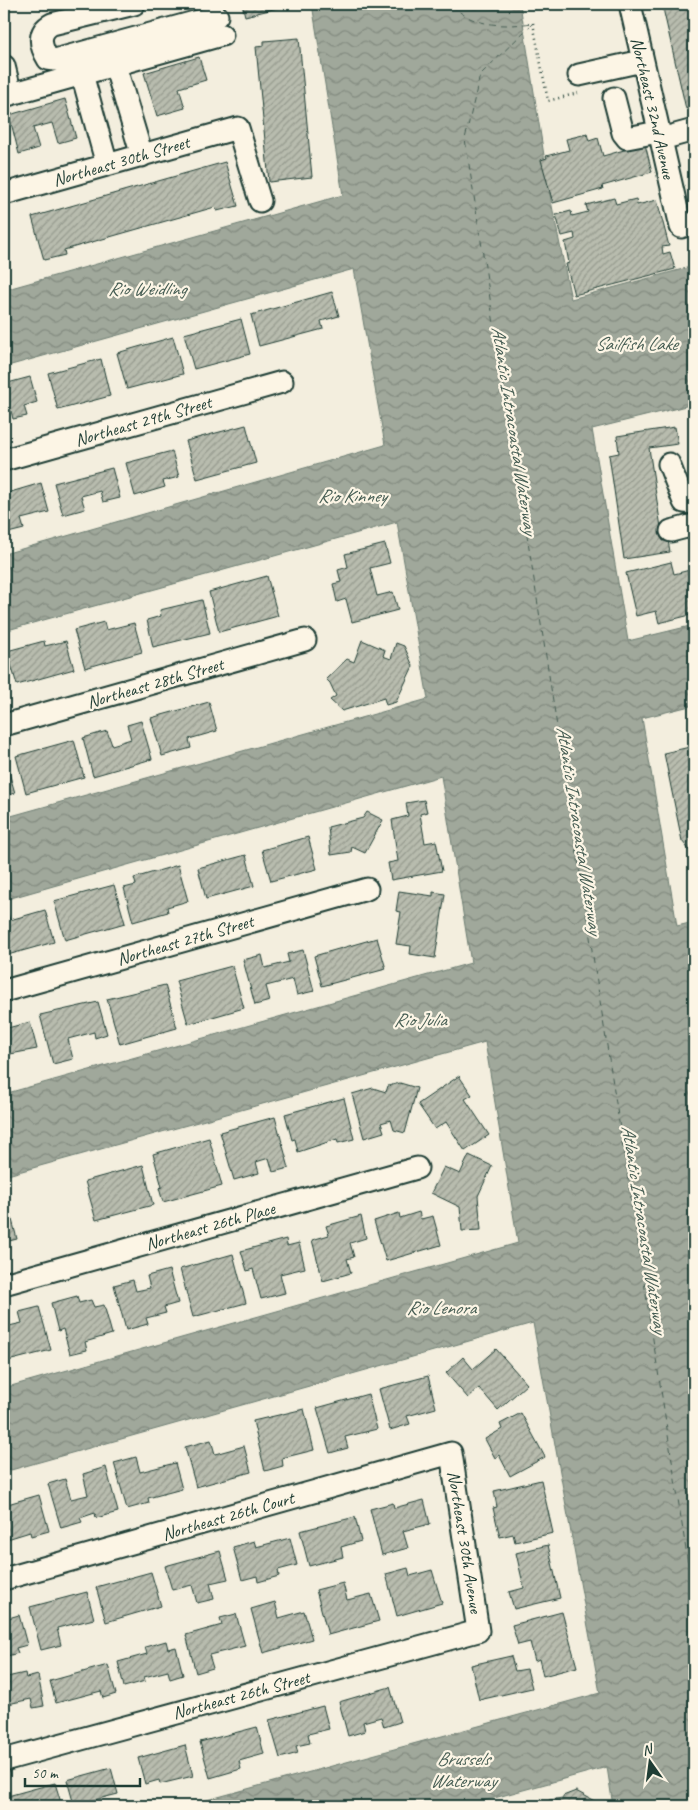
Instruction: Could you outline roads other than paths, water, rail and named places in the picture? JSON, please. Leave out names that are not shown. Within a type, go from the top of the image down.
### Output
[{"type":"street","points":[[4,66],[8,96],[115,65],[220,26],[48,60],[44,51],[42,33],[44,29],[52,24],[134,4]]},
{"type":"street","name":"Northeast 32nd Avenue","points":[[630,4],[681,227],[694,224]]},
{"type":"street","points":[[579,75],[642,61]]},
{"type":"street","points":[[115,65],[142,156]]},
{"type":"street","points":[[82,74],[107,165]]},
{"type":"street","points":[[614,98],[623,133],[627,138],[694,130]]},
{"type":"street","name":"Northeast 30th Street","points":[[4,194],[238,128],[260,201]]},
{"type":"street","name":"Northeast 29th Street","points":[[4,460],[282,382]]},
{"type":"street","points":[[669,464],[684,502],[694,503]]},
{"type":"street","points":[[671,531],[694,525]]},
{"type":"street","name":"Northeast 28th Street","points":[[4,725],[306,640]]},
{"type":"street","name":"Northeast 27th Street","points":[[4,992],[367,889]]},
{"type":"street","name":"Northeast 26th Place","points":[[4,1284],[417,1168]]},
{"type":"street","name":"Northeast 26th Court","points":[[4,1579],[451,1453]]},
{"type":"street","name":"Northeast 30th Avenue","points":[[451,1453],[478,1631]]},
{"type":"street","name":"Northeast 26th Street","points":[[4,1760],[478,1631]]},
{"type":"water","points":[[312,4],[520,4],[552,206],[571,299],[694,266],[694,404],[592,429],[628,641],[694,625],[694,705],[642,718],[677,926],[694,922],[694,999],[690,1000],[694,1027],[694,1806],[613,1806],[607,1767],[465,1806],[185,1806],[600,1693],[533,1323],[4,1472],[4,1388],[518,1243],[485,1042],[4,1176],[4,1094],[471,963],[441,776],[4,900],[4,818],[428,699],[397,522],[4,631],[4,554],[385,445],[354,269],[4,367],[4,290],[343,195]]},
{"type":"water label","name":"Rio Weidling","points":[[147,288]]},
{"type":"water label","name":"Sailfish Lake","points":[[636,343]]},
{"type":"water label","name":"Atlantic Intracoastal Waterway","points":[[515,430]]},
{"type":"water label","name":"Rio Kinney","points":[[352,495]]},
{"type":"water label","name":"Atlantic Intracoastal Waterway","points":[[580,830]]},
{"type":"water label","name":"Rio Julia","points":[[420,1019]]},
{"type":"water label","name":"Atlantic Intracoastal Waterway","points":[[645,1229]]},
{"type":"water label","name":"Rio Lenora","points":[[441,1307]]},
{"type":"water label","name":"Brussels Waterway","points":[[463,1769]]}]
